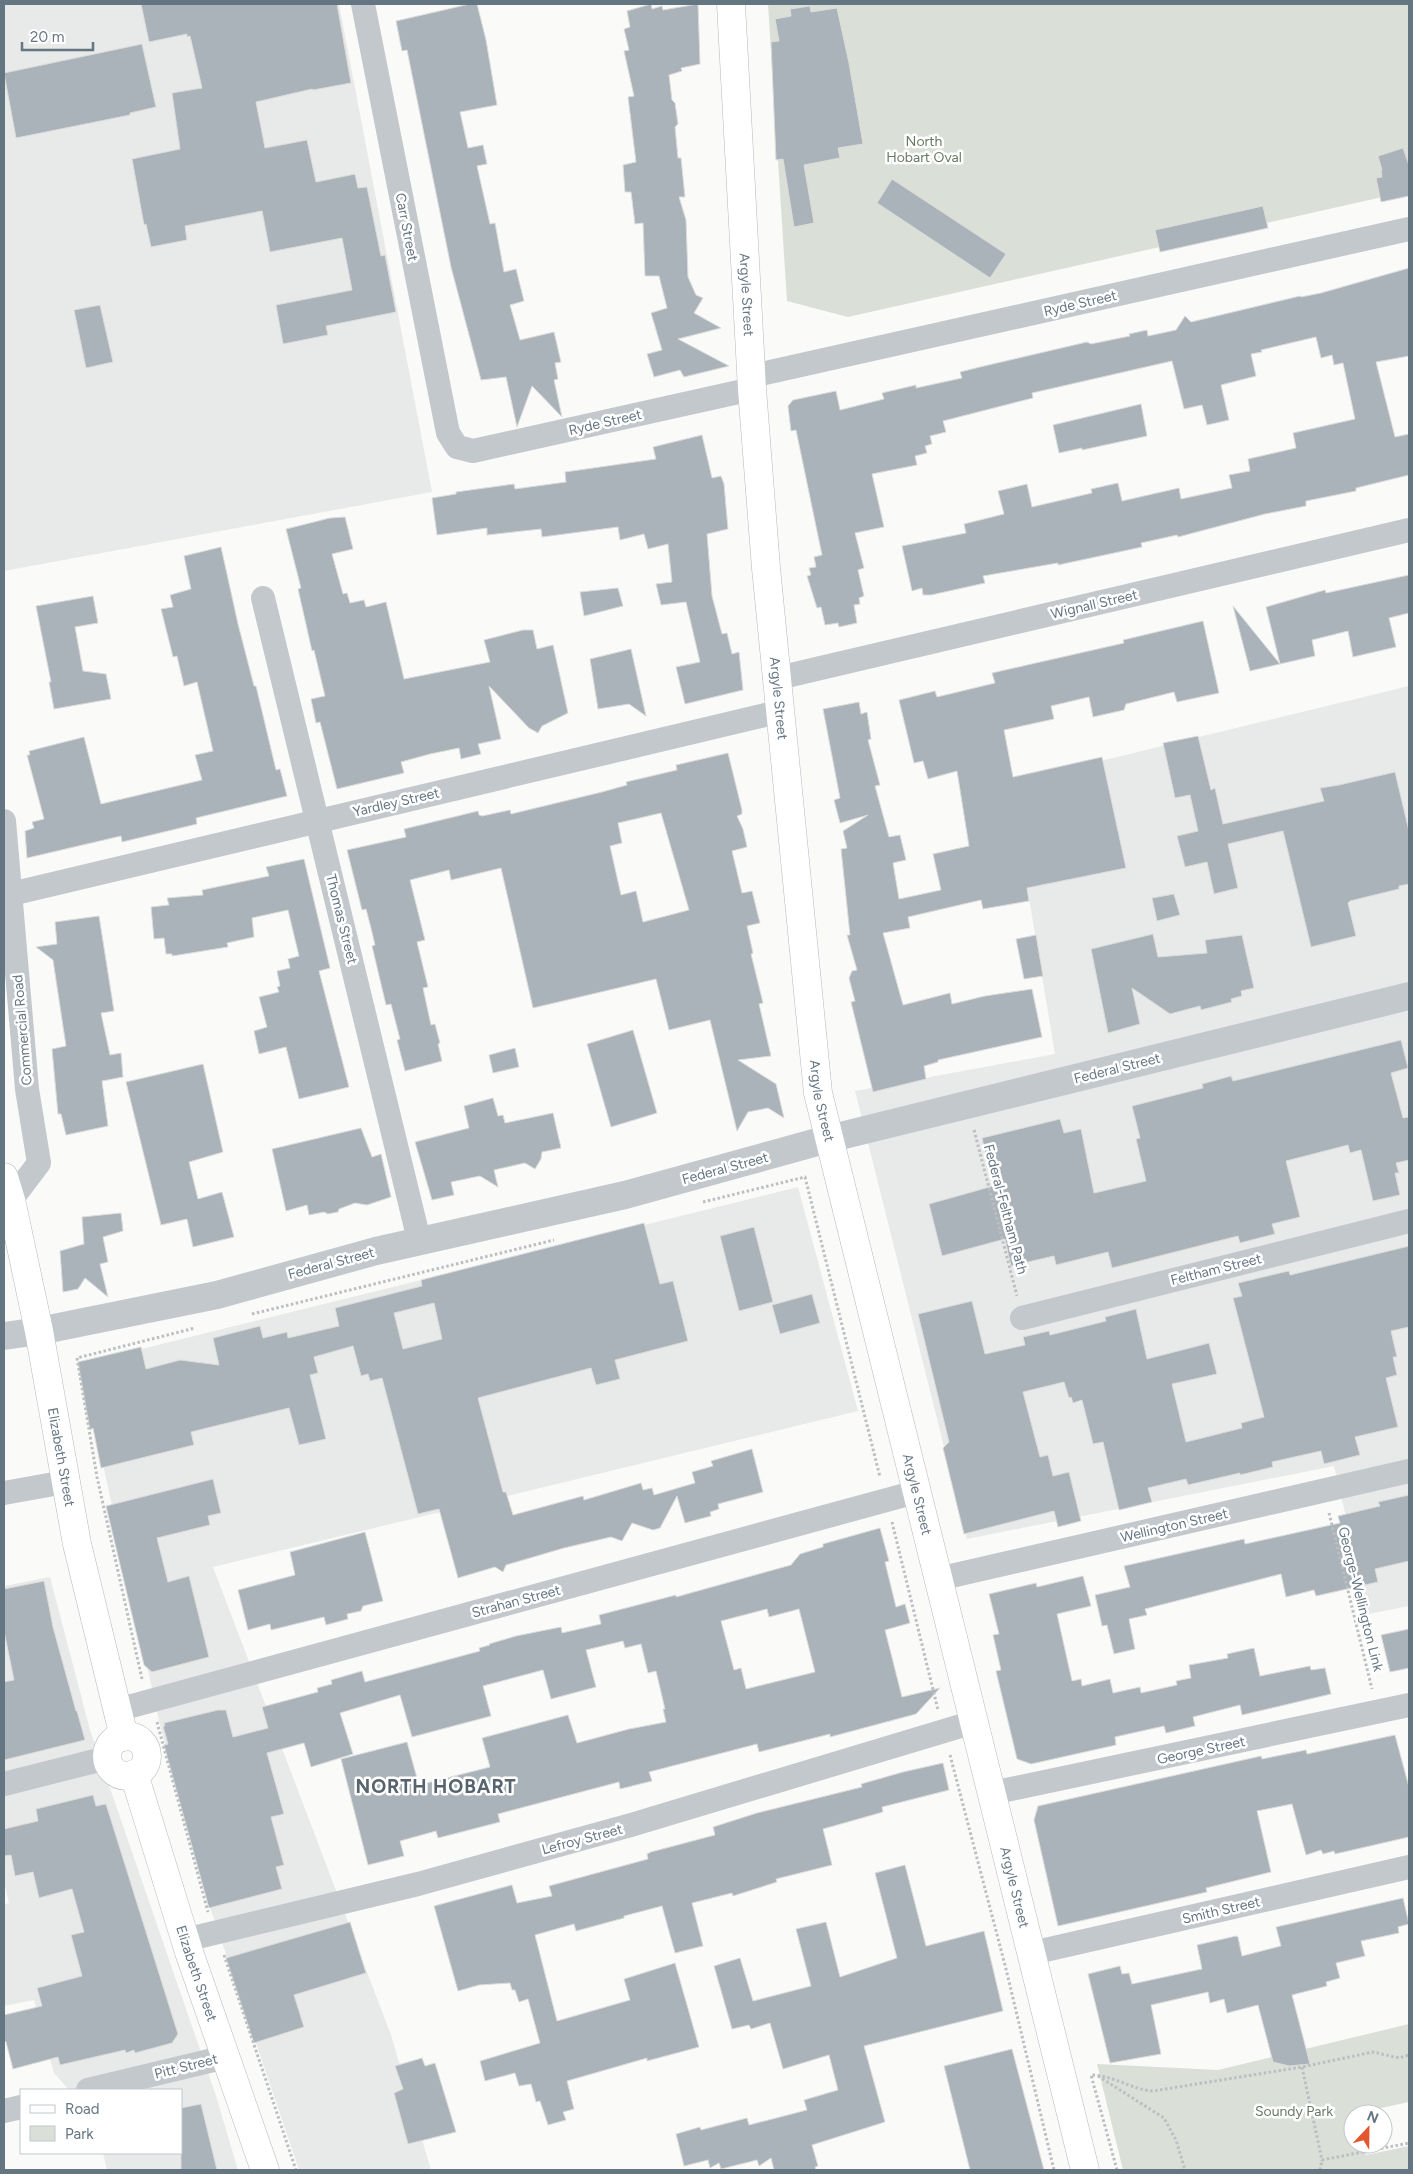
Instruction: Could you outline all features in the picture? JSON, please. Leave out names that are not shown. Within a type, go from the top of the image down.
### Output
[{"type":"main road","name":"Argyle Street","points":[[731,4],[752,383],[766,568],[782,711],[810,1033],[818,1093],[1085,2170]]},
{"type":"main road","name":"Elizabeth Street","points":[[8,1188],[39,1331],[77,1544],[124,1737]]},
{"type":"main road","points":[[124,1737],[130,1737],[141,1743],[146,1754],[144,1766],[134,1774],[122,1776],[112,1769],[107,1758],[113,1742],[124,1737]]},
{"type":"main road","name":"Elizabeth Street","points":[[134,1774],[186,1940],[265,2170]]},
{"type":"main road","points":[[1076,2138],[1101,2170]]},
{"type":"street","name":"Carr Street","points":[[363,4],[448,434],[457,447]]},
{"type":"street","name":"Ryde Street","points":[[457,447],[473,451],[752,383],[1409,229]]},
{"type":"street","name":"Wignall Street","points":[[778,678],[1409,530]]},
{"type":"street","name":"Thomas Street","points":[[263,598],[419,1240]]},
{"type":"street","name":"Yardley Street","points":[[11,894],[782,711]]},
{"type":"street","name":"Commercial Road","points":[[4,821],[27,1089],[39,1163],[8,1188]]},
{"type":"street","name":"Federal Street","points":[[4,1336],[39,1331],[216,1295],[419,1240],[625,1195],[828,1139],[1409,996]]},
{"type":"street","name":"Feltham Street","points":[[1022,1318],[1409,1221]]},
{"type":"street","name":"Wellington Street","points":[[938,1579],[1409,1471]]},
{"type":"street","points":[[4,1493],[65,1482]]},
{"type":"street","name":"Strahan Street","points":[[117,1710],[916,1492]]},
{"type":"street","name":"George Street","points":[[992,1794],[1409,1705]]},
{"type":"street","name":"Lefroy Street","points":[[186,1940],[418,1884],[631,1826],[974,1722]]},
{"type":"street","points":[[4,1784],[107,1758]]},
{"type":"street","name":"Smith Street","points":[[1032,1953],[1409,1867]]},
{"type":"street","name":"Pitt Street","points":[[92,2089],[226,2057]]},
{"type":"street","points":[[4,2111],[20,2107]]},
{"type":"path","name":"Federal-Feltham Path","points":[[967,1105],[1022,1318]]},
{"type":"path","points":[[698,1204],[805,1177],[944,1731],[1006,1969],[1054,2170]]},
{"type":"path","points":[[246,1316],[563,1237]]},
{"type":"path","points":[[150,1701],[140,1674],[97,1477],[77,1358],[200,1327]]},
{"type":"path","name":"George-Wellington Link","points":[[1324,1491],[1377,1713]]},
{"type":"path","points":[[1117,2170],[1091,2076],[1105,2075],[1144,2090],[1153,2091],[1302,2067],[1373,2052],[1399,2058],[1409,2055]]},
{"type":"path","points":[[1302,2067],[1322,2160],[1320,2170]]},
{"type":"path","points":[[1097,2075],[1164,2118],[1176,2140],[1185,2170]]},
{"type":"path","points":[[1322,2160],[1409,2143]]},
{"type":"shaded area","points":[[4,4],[339,4],[432,492],[4,571]]},
{"type":"shaded area","points":[[1409,686],[1409,1606],[1369,1614],[1334,1466],[967,1539],[855,1091],[1055,1054],[1028,892],[980,894],[965,794]]},
{"type":"shaded area","points":[[798,1187],[858,1411],[213,1567],[391,2035],[431,2170],[299,2170],[210,1907],[160,1725],[81,1364]]},
{"type":"shaded area","points":[[50,1577],[90,1730],[216,2096],[238,2170],[107,2170],[103,2154],[182,2154],[182,2089],[68,2089],[54,2073],[34,2000],[4,2006],[4,1905],[9,1903],[4,1882],[4,1586]]},
{"type":"green space","name":"North Hobart Oval","points":[[768,4],[1409,4],[1409,191],[848,317],[787,301]]},
{"type":"green space","name":"Soundy Park","points":[[1409,2024],[1409,2102],[1393,2105],[1343,2104],[1343,2154],[1393,2154],[1393,2149],[1409,2146],[1409,2170],[1123,2170],[1097,2064],[1218,2070]]},
{"type":"building","points":[[141,4],[337,4],[351,83],[312,89],[256,102],[265,148],[307,140],[316,182],[355,174],[358,188],[367,187],[381,256],[385,255],[396,312],[326,326],[328,335],[283,344],[276,305],[352,290],[342,238],[270,252],[262,211],[185,226],[187,240],[151,247],[146,224],[144,225],[132,159],[180,149],[172,93],[202,88],[190,36],[187,37],[187,34],[149,42]]},
{"type":"building","points":[[477,4],[486,40],[497,105],[460,112],[468,148],[483,145],[487,164],[477,166],[490,224],[495,223],[504,272],[516,269],[524,301],[510,305],[520,340],[554,332],[561,362],[555,363],[558,379],[554,380],[562,417],[532,386],[517,427],[506,377],[481,380],[451,267],[407,50],[402,51],[396,21]]},
{"type":"building","points":[[651,4],[652,9],[662,6],[663,10],[698,4],[700,64],[681,68],[682,71],[669,75],[672,100],[675,103],[678,124],[675,127],[678,158],[681,158],[685,197],[679,197],[686,220],[688,277],[696,295],[703,298],[694,313],[721,328],[678,339],[729,366],[684,377],[680,370],[654,377],[647,354],[662,350],[651,313],[667,308],[659,276],[645,276],[643,223],[635,224],[631,192],[625,192],[623,165],[636,162],[628,97],[634,96],[624,51],[629,50],[624,29],[630,27],[627,11]]},
{"type":"building","points":[[810,6],[811,12],[837,8],[863,144],[838,148],[840,158],[804,165],[814,223],[794,227],[783,159],[776,160],[771,42],[779,41],[775,19],[791,16],[790,9]]},
{"type":"building","points":[[142,44],[156,107],[130,113],[130,115],[16,138],[4,73]]},
{"type":"building","points":[[1403,148],[1409,165],[1409,196],[1381,202],[1376,178],[1382,177],[1378,156]]},
{"type":"building","points":[[892,179],[1006,254],[990,278],[877,203]]},
{"type":"building","points":[[1263,206],[1268,228],[1160,252],[1155,230]]},
{"type":"building","points":[[1409,268],[1409,356],[1376,362],[1395,437],[1409,434],[1409,475],[1356,488],[1356,491],[1306,501],[1306,506],[1265,514],[1178,537],[1177,535],[1141,543],[1142,547],[1058,565],[1058,563],[983,576],[985,583],[931,595],[923,595],[922,588],[912,591],[902,546],[966,533],[964,524],[1004,514],[998,491],[1027,484],[1032,507],[1092,493],[1091,489],[1118,483],[1122,501],[1179,488],[1181,499],[1232,488],[1229,475],[1250,471],[1248,459],[1296,448],[1293,433],[1355,419],[1343,363],[1334,365],[1332,355],[1321,358],[1316,337],[1251,354],[1256,376],[1221,385],[1229,420],[1207,425],[1202,405],[1184,409],[1172,361],[1032,393],[1033,398],[943,421],[946,432],[930,436],[932,444],[925,446],[927,453],[915,456],[917,465],[872,474],[884,527],[855,533],[864,568],[858,570],[864,596],[859,598],[860,604],[854,605],[857,623],[839,627],[838,623],[825,625],[821,607],[817,608],[807,576],[811,575],[809,568],[816,567],[814,557],[822,555],[796,430],[791,431],[788,406],[793,400],[836,391],[840,410],[884,399],[882,393],[916,385],[916,388],[962,378],[960,372],[980,367],[1087,342],[1091,344],[1130,336],[1129,334],[1147,330],[1148,336],[1176,330],[1185,316],[1191,322],[1300,296],[1321,293]]},
{"type":"building","points":[[100,305],[113,362],[86,368],[74,310]]},
{"type":"building","points":[[1141,404],[1147,436],[1059,453],[1053,425]]},
{"type":"building","points":[[702,435],[712,478],[721,476],[724,484],[728,529],[707,534],[712,596],[722,634],[727,633],[732,654],[739,652],[743,690],[685,704],[676,667],[700,662],[686,602],[661,605],[656,584],[672,582],[668,544],[648,549],[644,534],[620,540],[618,527],[542,537],[541,529],[487,535],[487,528],[437,535],[432,498],[456,494],[456,492],[514,484],[515,489],[566,482],[565,472],[656,459],[653,447]]},
{"type":"building","points":[[345,517],[353,549],[332,554],[343,594],[347,593],[350,603],[364,600],[366,607],[386,602],[404,679],[490,662],[484,640],[523,630],[533,630],[537,649],[553,645],[568,713],[542,726],[538,733],[529,728],[489,686],[501,739],[478,744],[481,754],[461,759],[459,748],[430,754],[401,762],[404,773],[337,789],[320,722],[316,723],[311,699],[325,696],[314,650],[312,651],[298,589],[301,588],[286,529],[330,518]]},
{"type":"building","points":[[221,547],[238,624],[254,686],[256,686],[276,770],[280,769],[287,796],[196,818],[197,824],[122,842],[121,836],[27,858],[25,831],[34,828],[32,822],[44,819],[27,755],[30,755],[29,751],[84,737],[101,804],[202,780],[195,755],[213,751],[197,682],[184,686],[177,656],[173,657],[161,609],[173,607],[170,595],[191,589],[184,556]]},
{"type":"building","points":[[1409,575],[1409,613],[1389,618],[1396,647],[1353,657],[1348,631],[1312,640],[1315,656],[1280,664],[1266,607],[1325,590],[1326,593]]},
{"type":"building","points":[[618,588],[623,606],[584,616],[580,592]]},
{"type":"building","points":[[93,596],[98,623],[75,627],[83,671],[106,674],[111,699],[54,709],[49,682],[51,682],[36,606]]},
{"type":"building","points":[[1233,606],[1280,664],[1250,671]]},
{"type":"building","points":[[1203,621],[1219,693],[1177,702],[1174,692],[1126,704],[1124,710],[1093,717],[1089,697],[1051,706],[1054,719],[1004,730],[1013,777],[1102,757],[1126,868],[1027,888],[1029,901],[983,909],[981,900],[908,917],[910,928],[883,933],[903,1005],[950,993],[952,1004],[985,996],[1032,989],[1042,1037],[938,1060],[938,1062],[924,1066],[926,1079],[873,1092],[851,1002],[855,1001],[849,978],[852,971],[857,970],[847,935],[850,935],[841,849],[847,848],[843,831],[868,815],[840,823],[834,800],[840,798],[823,709],[859,702],[861,714],[867,712],[871,739],[868,740],[880,785],[875,786],[889,837],[900,835],[906,860],[893,863],[899,899],[941,890],[933,854],[969,846],[957,771],[928,779],[923,761],[914,763],[899,700],[935,691],[937,697],[995,683],[992,673],[1124,643],[1123,640]]},
{"type":"building","points":[[631,649],[646,716],[629,704],[598,709],[590,659]]},
{"type":"building","points":[[1198,736],[1211,790],[1215,788],[1223,824],[1324,801],[1320,788],[1395,772],[1409,831],[1409,884],[1399,886],[1399,889],[1350,901],[1348,903],[1356,936],[1311,947],[1283,831],[1228,844],[1238,888],[1214,894],[1207,862],[1185,867],[1177,836],[1198,831],[1190,795],[1175,798],[1163,743]]},
{"type":"building","points":[[728,753],[742,810],[742,814],[737,816],[743,829],[747,847],[732,851],[742,893],[752,891],[760,923],[747,926],[753,953],[751,954],[763,1003],[759,1004],[771,1056],[738,1060],[776,1084],[784,1118],[768,1108],[748,1112],[737,1131],[710,1020],[669,1030],[656,979],[533,1008],[501,868],[451,880],[449,870],[410,880],[425,940],[417,942],[428,987],[423,988],[431,1025],[435,1024],[440,1043],[438,1044],[442,1061],[405,1071],[397,1040],[400,1039],[391,1004],[386,1005],[372,946],[375,945],[371,928],[366,909],[362,910],[347,850],[406,837],[404,829],[478,811],[479,815],[482,816],[510,810],[511,814],[602,792],[627,785],[626,782],[677,770],[676,765]],"holes":[[[661,813],[689,910],[643,922],[636,891],[621,895],[610,846],[622,843],[618,823]]]},
{"type":"building","points":[[304,859],[330,968],[319,971],[349,1087],[299,1099],[286,1047],[259,1054],[254,1031],[267,1027],[259,997],[279,992],[277,987],[280,986],[277,971],[290,968],[288,959],[299,956],[288,910],[252,918],[254,937],[227,943],[228,947],[172,956],[172,954],[166,954],[164,938],[154,939],[151,907],[169,905],[167,898],[203,895],[202,890],[269,876],[266,867]]},
{"type":"building","points":[[1174,894],[1180,915],[1157,921],[1152,898]]},
{"type":"building","points":[[99,916],[114,1011],[101,1013],[110,1055],[121,1053],[123,1077],[102,1081],[108,1126],[66,1135],[61,1114],[58,1114],[52,1049],[66,1046],[53,960],[36,947],[57,944],[55,922]]},
{"type":"building","points":[[1153,934],[1158,957],[1207,953],[1205,940],[1242,935],[1254,988],[1241,991],[1242,996],[1231,999],[1232,1002],[1201,1010],[1200,1006],[1170,1014],[1132,988],[1140,1024],[1108,1033],[1091,949]]},
{"type":"building","points":[[1036,935],[1043,976],[1024,979],[1016,939]]},
{"type":"building","points":[[633,1030],[657,1113],[611,1127],[587,1044]]},
{"type":"building","points":[[1401,1040],[1408,1068],[1391,1073],[1403,1118],[1409,1117],[1409,1160],[1396,1163],[1399,1173],[1395,1173],[1400,1195],[1373,1201],[1361,1150],[1350,1153],[1348,1145],[1286,1161],[1300,1217],[1272,1224],[1275,1234],[1240,1243],[1238,1236],[1112,1268],[1108,1252],[1056,1265],[1054,1256],[1011,1266],[1005,1239],[942,1256],[929,1204],[993,1186],[982,1138],[1060,1119],[1064,1133],[1081,1129],[1094,1193],[1146,1181],[1136,1139],[1140,1138],[1132,1106],[1203,1088],[1202,1084],[1231,1076],[1233,1081]]},
{"type":"building","points":[[515,1048],[519,1067],[493,1073],[489,1055]]},
{"type":"building","points":[[203,1064],[223,1152],[189,1162],[198,1199],[222,1192],[234,1237],[193,1247],[187,1219],[161,1225],[126,1082]]},
{"type":"building","points":[[493,1098],[498,1116],[503,1115],[505,1123],[553,1113],[561,1148],[542,1152],[541,1159],[535,1169],[525,1163],[494,1170],[498,1187],[480,1176],[451,1182],[454,1195],[432,1200],[415,1142],[469,1128],[464,1106]]},
{"type":"building","points":[[361,1128],[372,1157],[381,1154],[391,1197],[367,1205],[355,1203],[339,1209],[338,1212],[328,1214],[324,1212],[309,1215],[307,1205],[286,1211],[272,1149]]},
{"type":"building","points":[[121,1213],[123,1231],[103,1237],[108,1262],[100,1264],[108,1297],[85,1278],[78,1289],[63,1292],[60,1251],[84,1244],[82,1217]]},
{"type":"building","points":[[644,1223],[660,1284],[673,1281],[688,1341],[615,1360],[620,1379],[596,1385],[591,1368],[478,1398],[503,1492],[506,1492],[513,1515],[583,1496],[584,1500],[641,1483],[643,1490],[652,1488],[654,1495],[695,1483],[692,1472],[713,1466],[711,1461],[752,1449],[763,1492],[718,1504],[719,1509],[710,1512],[711,1516],[685,1523],[677,1496],[660,1528],[653,1530],[632,1523],[622,1541],[611,1537],[506,1565],[503,1572],[495,1567],[458,1578],[439,1509],[418,1514],[382,1378],[370,1381],[368,1374],[361,1376],[353,1346],[314,1357],[318,1373],[310,1375],[326,1439],[299,1445],[289,1408],[191,1432],[194,1445],[101,1468],[93,1428],[90,1430],[78,1362],[141,1347],[146,1369],[180,1360],[219,1365],[213,1338],[260,1326],[263,1338],[287,1332],[288,1338],[339,1326],[335,1308],[422,1286],[421,1280]],"holes":[[[434,1303],[442,1339],[403,1349],[394,1313]]]},
{"type":"building","points":[[754,1227],[773,1302],[739,1311],[720,1236]]},
{"type":"building","points":[[1409,1246],[1409,1327],[1391,1331],[1397,1357],[1393,1357],[1397,1375],[1386,1378],[1398,1427],[1355,1437],[1360,1455],[1324,1464],[1321,1451],[1272,1462],[1273,1467],[1240,1475],[1240,1473],[1188,1485],[1186,1479],[1148,1488],[1152,1502],[1119,1510],[1103,1442],[1093,1444],[1082,1400],[1073,1403],[1071,1397],[1069,1398],[1064,1382],[1023,1392],[1040,1457],[1048,1455],[1053,1476],[1069,1472],[1081,1521],[1058,1527],[1054,1511],[964,1534],[943,1448],[949,1442],[918,1314],[972,1301],[985,1354],[1025,1345],[1023,1337],[1049,1331],[1050,1335],[1106,1321],[1105,1317],[1136,1309],[1147,1359],[1209,1343],[1217,1374],[1172,1384],[1186,1442],[1242,1428],[1241,1423],[1264,1417],[1233,1298],[1242,1296],[1238,1283],[1289,1271],[1290,1275]]},
{"type":"building","points":[[812,1294],[820,1323],[780,1334],[772,1305]]},
{"type":"building","points":[[213,1479],[221,1513],[208,1516],[210,1525],[157,1538],[168,1582],[189,1576],[209,1657],[152,1672],[144,1665],[106,1506]]},
{"type":"building","points":[[1409,1495],[1409,1561],[1375,1569],[1378,1582],[1316,1596],[1314,1590],[1286,1597],[1281,1574],[1145,1609],[1147,1615],[1129,1619],[1135,1649],[1114,1654],[1107,1625],[1102,1626],[1095,1595],[1130,1587],[1124,1566],[1244,1539],[1245,1544],[1340,1523],[1338,1516],[1380,1506],[1378,1502]]},
{"type":"building","points":[[880,1528],[889,1561],[885,1562],[896,1607],[905,1604],[910,1623],[885,1630],[902,1697],[940,1688],[916,1714],[830,1737],[830,1734],[759,1752],[757,1744],[649,1772],[652,1781],[620,1789],[619,1782],[498,1814],[500,1822],[438,1838],[436,1831],[400,1841],[404,1856],[368,1865],[341,1759],[407,1742],[419,1785],[490,1767],[482,1738],[568,1715],[577,1743],[629,1729],[666,1722],[663,1709],[665,1709],[656,1671],[648,1673],[641,1644],[625,1648],[623,1641],[586,1650],[596,1687],[551,1699],[543,1670],[483,1686],[491,1716],[412,1737],[400,1695],[340,1713],[353,1754],[311,1767],[304,1743],[267,1753],[284,1814],[271,1817],[284,1865],[276,1867],[282,1889],[209,1908],[164,1745],[168,1744],[163,1726],[165,1726],[164,1723],[218,1710],[226,1710],[233,1737],[268,1728],[262,1707],[318,1692],[317,1688],[332,1684],[331,1680],[362,1671],[365,1682],[480,1651],[479,1648],[516,1636],[561,1627],[562,1633],[601,1624],[599,1615],[676,1595],[676,1597],[791,1565],[800,1554],[823,1547],[823,1544]],"holes":[[[767,1609],[769,1617],[799,1609],[815,1672],[746,1689],[741,1668],[734,1670],[721,1621]]]},
{"type":"building","points":[[365,1532],[383,1601],[363,1606],[361,1611],[347,1614],[348,1619],[326,1625],[324,1617],[271,1630],[270,1624],[248,1630],[238,1590],[295,1575],[290,1552]]},
{"type":"building","points":[[1083,1576],[1091,1606],[1057,1614],[1072,1681],[1081,1679],[1082,1686],[1110,1679],[1113,1693],[1140,1687],[1141,1693],[1177,1685],[1176,1681],[1191,1678],[1189,1665],[1228,1658],[1227,1654],[1254,1648],[1260,1676],[1310,1666],[1311,1670],[1325,1668],[1331,1694],[1242,1715],[1240,1705],[1193,1717],[1195,1726],[1166,1733],[1164,1726],[1115,1737],[1116,1745],[1031,1764],[1017,1759],[996,1671],[1001,1670],[993,1635],[999,1634],[989,1594],[1036,1583],[1037,1587]]},
{"type":"building","points":[[44,1581],[53,1627],[85,1740],[4,1760],[4,1682],[14,1680],[4,1631],[4,1589]]},
{"type":"building","points":[[1409,1629],[1409,1668],[1390,1672],[1381,1635]]},
{"type":"building","points":[[1395,1735],[1409,1787],[1409,1837],[1335,1854],[1334,1851],[1323,1854],[1321,1850],[1306,1855],[1292,1804],[1257,1811],[1271,1872],[1206,1888],[1207,1892],[1058,1926],[1034,1820],[1038,1806],[1261,1756],[1262,1759],[1306,1750],[1307,1754]]},
{"type":"building","points":[[943,1763],[949,1790],[882,1807],[883,1812],[823,1829],[832,1865],[776,1879],[777,1882],[733,1896],[732,1893],[692,1903],[703,1946],[675,1953],[662,1906],[576,1931],[574,1924],[535,1935],[557,2021],[630,2000],[624,1979],[675,1963],[699,2047],[647,2061],[647,2058],[567,2081],[574,2109],[563,2112],[566,2120],[548,2125],[540,2101],[536,2102],[531,2084],[519,2086],[515,2073],[485,2081],[480,2061],[540,2043],[528,1999],[519,2002],[515,1990],[512,1990],[510,1983],[479,1985],[458,1991],[434,1906],[512,1885],[517,1903],[552,1896],[549,1886],[648,1859],[647,1854],[651,1852],[715,1835],[713,1827],[757,1813],[862,1787],[861,1784],[903,1772]]},
{"type":"building","points":[[93,1795],[96,1806],[106,1804],[178,2034],[172,2043],[135,2053],[134,2050],[126,2053],[125,2050],[60,2065],[58,2057],[13,2069],[4,2040],[4,2015],[42,2006],[37,1988],[82,1976],[71,1935],[84,1932],[72,1889],[39,1898],[33,1872],[15,1876],[11,1855],[4,1856],[4,1829],[38,1821],[36,1809]]},
{"type":"building","points":[[905,1865],[926,1946],[984,1931],[1003,2011],[864,2046],[885,2122],[812,2145],[818,2166],[815,2167],[816,2170],[774,2170],[771,2158],[759,2166],[757,2160],[721,2169],[719,2163],[710,2168],[708,2160],[684,2166],[676,2134],[700,2127],[701,2130],[747,2118],[749,2125],[807,2110],[804,2100],[838,2090],[829,2055],[783,2069],[770,2023],[751,2029],[749,2025],[732,2029],[714,1966],[740,1958],[753,2001],[811,1986],[796,1929],[826,1922],[840,1977],[897,1958],[875,1873]]},
{"type":"building","points":[[1403,1898],[1409,1924],[1398,1927],[1399,1933],[1361,1941],[1365,1956],[1336,1963],[1340,1978],[1326,1982],[1327,1986],[1292,1995],[1310,2064],[1289,2066],[1273,2062],[1258,2005],[1227,2013],[1224,1999],[1210,2003],[1208,1992],[1151,2005],[1161,2054],[1110,2063],[1088,1974],[1120,1966],[1122,1974],[1129,1973],[1132,1984],[1202,1969],[1197,1945],[1236,1936],[1238,1937],[1242,1956],[1281,1946],[1276,1927]]},
{"type":"building","points":[[350,1922],[366,1973],[294,1995],[304,2027],[254,2043],[226,1958]]},
{"type":"building","points":[[1012,2049],[1044,2170],[970,2170],[944,2066]]},
{"type":"building","points":[[422,2058],[425,2066],[435,2063],[456,2132],[408,2144],[394,2093],[403,2089],[395,2066]]},
{"type":"building","points":[[201,2104],[217,2170],[181,2170],[182,2108]]},
{"type":"district","name":"NORTH HOBART","points":[[436,1786]]}]
